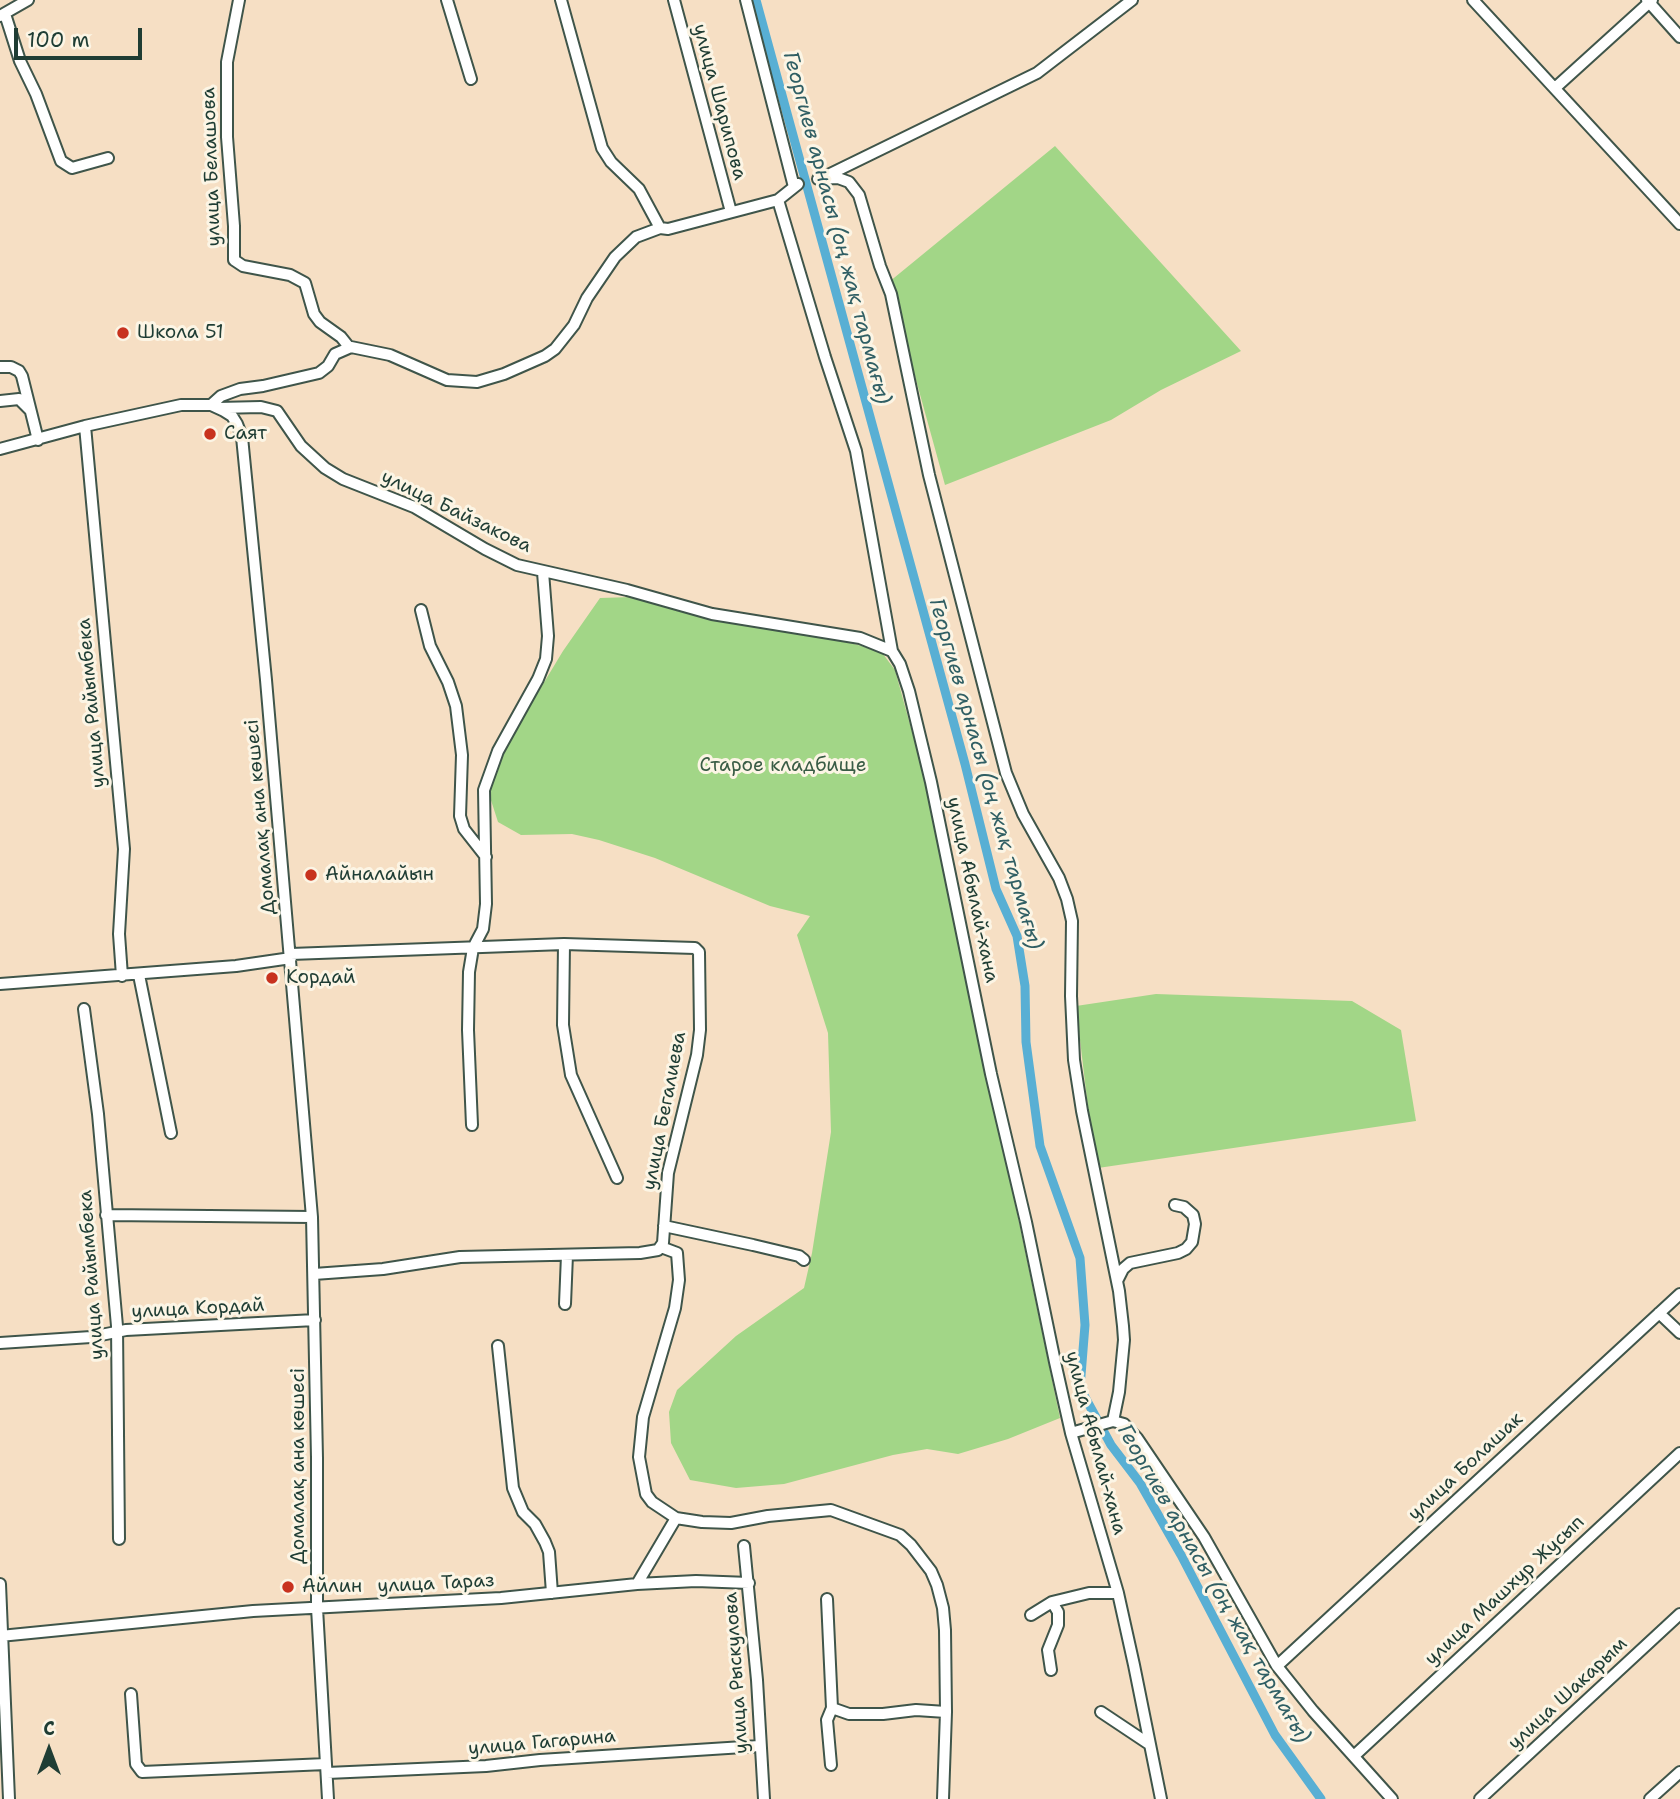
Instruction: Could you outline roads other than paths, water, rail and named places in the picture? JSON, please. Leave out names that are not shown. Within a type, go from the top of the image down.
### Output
[{"type":"street","points":[[28,0],[2,15],[61,161],[72,168],[108,158]]},
{"type":"street","name":"улица Белашова","points":[[239,0],[227,62],[227,137],[234,260],[243,266],[290,275],[305,283],[314,314],[349,347]]},
{"type":"street","points":[[447,0],[471,79]]},
{"type":"street","points":[[561,0],[584,102],[602,148],[618,171],[639,189],[660,228]]},
{"type":"street","name":"улица Шарипова","points":[[674,0],[731,212]]},
{"type":"street","points":[[214,407],[221,396],[240,388],[263,386],[319,373],[328,366],[335,354],[349,347],[390,355],[447,380],[477,382],[504,374],[555,349],[574,325],[587,298],[625,244],[636,237],[660,228],[668,229],[778,200],[796,186],[746,0]]},
{"type":"street","points":[[1104,1423],[1119,1392],[1124,1340],[1117,1282],[1082,1115],[1074,1060],[1070,996],[1072,921],[1067,899],[1059,878],[1023,814],[1006,773],[929,475],[891,294],[859,195],[849,182],[838,178],[818,179],[1037,73],[1132,0]]},
{"type":"street","points":[[1473,0],[1679,219]]},
{"type":"street","points":[[1555,88],[1649,1],[1680,37]]},
{"type":"street","name":"улица Абылай-хана","points":[[778,200],[856,451],[892,651],[901,664],[931,782],[991,1074],[1071,1433],[1118,1593],[1161,1799]]},
{"type":"street","points":[[0,368],[11,367],[19,371],[25,383],[38,440]]},
{"type":"street","points":[[0,401],[19,399],[30,410]]},
{"type":"street","name":"улица Байзакова","points":[[0,449],[85,426],[181,405],[271,408],[277,411],[301,446],[325,468],[344,479],[414,507],[506,559],[543,572],[627,590],[712,614],[860,638],[892,651]]},
{"type":"street","name":"Домалақ ана көшесі","points":[[214,407],[232,416],[242,437],[291,956],[312,1217],[317,1608],[328,1799]]},
{"type":"street","name":"улица Райымбека","points":[[85,426],[124,849],[119,934],[122,976]]},
{"type":"street","name":"улица Байзакова","points":[[474,948],[483,929],[486,904],[484,790],[498,751],[546,659],[548,636],[543,572]]},
{"type":"street","points":[[421,611],[430,646],[449,682],[456,706],[462,755],[460,816],[464,829],[486,857]]},
{"type":"street","name":"улица Бегалиева","points":[[0,984],[236,966],[291,956],[564,944],[698,949],[700,1030],[688,1097],[668,1172],[664,1226],[659,1248]]},
{"type":"street","name":"улица Бегалиева","points":[[564,944],[563,1025],[571,1075],[617,1178]]},
{"type":"street","points":[[472,1125],[468,983],[474,948]]},
{"type":"street","points":[[139,975],[171,1133]]},
{"type":"street","name":"улица Райымбека","points":[[84,1009],[97,1114],[116,1332],[119,1539]]},
{"type":"street","points":[[1117,1282],[1123,1269],[1130,1263],[1178,1252],[1186,1249],[1192,1242],[1195,1224],[1193,1215],[1184,1207],[1175,1205]]},
{"type":"street","points":[[106,1215],[312,1217]]},
{"type":"street","points":[[664,1226],[799,1256],[804,1260]]},
{"type":"street","points":[[314,1274],[383,1269],[460,1257],[628,1253],[659,1248],[670,1249],[679,1256],[678,1292],[641,1434],[640,1474],[646,1494],[652,1502],[676,1518],[731,1523],[768,1516],[831,1510],[900,1535],[926,1564],[937,1585],[945,1630],[943,1799]]},
{"type":"street","points":[[565,1304],[567,1255]]},
{"type":"street","name":"улица Болашак","points":[[1277,1666],[1680,1294]]},
{"type":"street","points":[[1659,1313],[1680,1333]]},
{"type":"street","name":"улица Кордай","points":[[0,1343],[116,1332],[315,1320]]},
{"type":"street","points":[[498,1346],[513,1488],[523,1512],[535,1524],[549,1552],[552,1593]]},
{"type":"street","points":[[1071,1433],[1104,1423],[1124,1424],[1137,1438],[1204,1537],[1277,1666],[1313,1711],[1392,1799]]},
{"type":"street","name":"улица Машхур Жусып","points":[[1355,1755],[1680,1453]]},
{"type":"street","points":[[637,1584],[676,1518]]},
{"type":"street","name":"улица Рыскулова","points":[[744,1546],[764,1799]]},
{"type":"street","name":"улица Тараз","points":[[2,1636],[253,1611],[552,1593],[637,1584],[696,1581],[749,1583]]},
{"type":"street","points":[[0,1584],[6,1794]]},
{"type":"street","points":[[1031,1615],[1052,1602],[1089,1593],[1118,1593]]},
{"type":"street","points":[[827,1599],[832,1674],[832,1709],[827,1720],[831,1765]]},
{"type":"street","points":[[1051,1670],[1048,1650],[1058,1625],[1058,1612],[1052,1602]]},
{"type":"street","name":"улица Шакарым","points":[[1480,1799],[1680,1614]]},
{"type":"street","name":"улица Гагарина","points":[[131,1694],[136,1764],[142,1772],[486,1766],[759,1746]]},
{"type":"street","points":[[832,1709],[849,1714],[916,1710],[946,1712]]},
{"type":"street","points":[[1101,1712],[1149,1744]]},
{"type":"street","points":[[1650,1799],[1680,1772]]},
{"type":"waterway","name":"Георгиев арнасы (оң жақ тармағы)","points":[[756,0],[965,764],[996,889],[1017,936],[1025,986],[1026,1042],[1040,1146],[1080,1258],[1085,1325],[1080,1388],[1111,1445],[1140,1483],[1181,1555],[1275,1735],[1321,1799]]},
{"type":"place","name":"Школа 51","points":[[123,333]]},
{"type":"place","name":"Саят","points":[[210,434]]},
{"type":"place","name":"Айналайын","points":[[311,875]]},
{"type":"place","name":"Кордай","points":[[272,978]]},
{"type":"place","name":"Айлин","points":[[288,1587]]},
{"type":"park label","name":"Старое кладбище","points":[[783,766]]}]
